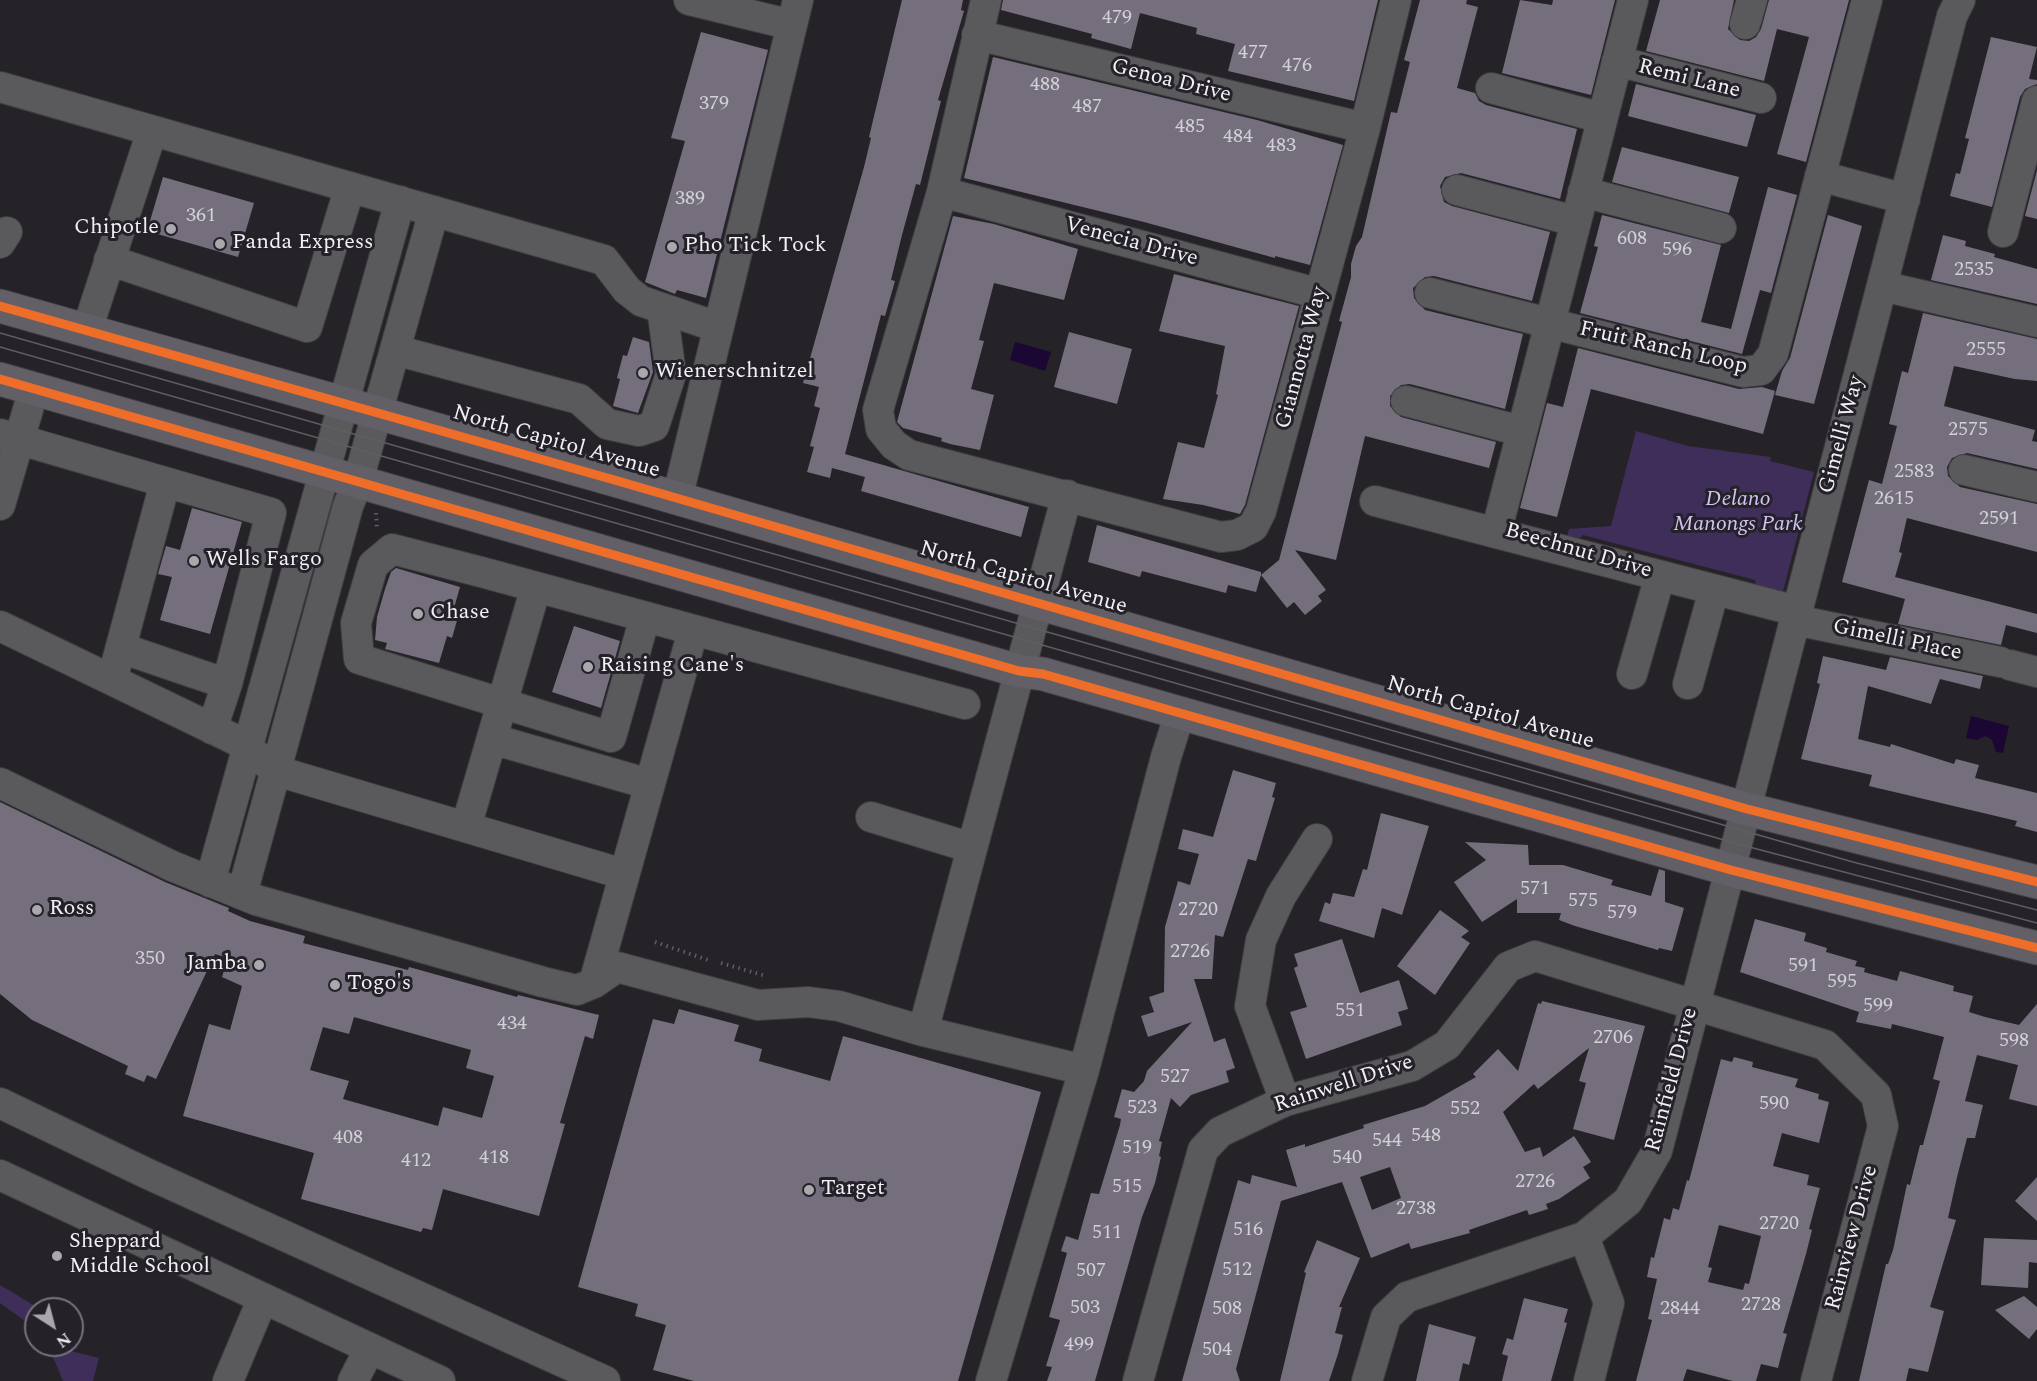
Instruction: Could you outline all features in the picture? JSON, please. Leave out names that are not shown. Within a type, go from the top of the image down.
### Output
[{"type":"main road","name":"North Capitol Avenue","points":[[0,306],[343,402],[1747,809],[2037,882]]},
{"type":"main road","points":[[0,379],[1019,671],[1043,674],[1731,870],[2037,948]]},
{"type":"street","points":[[677,499],[795,13],[689,0]]},
{"type":"street","name":"Giannotta Way","points":[[986,0],[942,192],[878,410],[881,429],[894,445],[909,455],[1221,537],[1237,535],[1253,527],[1262,511],[1365,128],[1396,0]]},
{"type":"street","name":"Fruit Ranch Loop","points":[[1633,0],[1548,322],[1743,372],[1761,369],[1773,354],[1867,0]]},
{"type":"street","name":"Gimelli Way","points":[[1731,870],[1952,15],[1960,0]]},
{"type":"street","name":"Genoa Drive","points":[[977,35],[1365,128]]},
{"type":"street","name":"Remi Lane","points":[[1617,61],[1761,98]]},
{"type":"street","points":[[0,87],[604,260],[627,290],[641,301],[717,327]]},
{"type":"street","points":[[1491,88],[1602,118]]},
{"type":"street","points":[[2003,232],[2037,101]]},
{"type":"street","points":[[87,330],[152,131]]},
{"type":"street","points":[[1820,176],[1905,199]]},
{"type":"street","points":[[109,260],[307,327],[350,187]]},
{"type":"street","points":[[1458,190],[1575,221]]},
{"type":"street","name":"Venecia Drive","points":[[942,192],[1320,294]]},
{"type":"street","points":[[1583,192],[1721,228]]},
{"type":"street","points":[[210,882],[400,201]]},
{"type":"street","points":[[242,894],[348,506],[358,481],[378,413],[434,211]]},
{"type":"street","points":[[1882,286],[2037,322]]},
{"type":"street","points":[[1430,293],[1548,322]]},
{"type":"street","points":[[395,350],[579,399],[607,424],[639,431],[654,426],[671,374],[662,308]]},
{"type":"street","name":"Beechnut Drive","points":[[1548,322],[1496,533],[1714,590],[1796,616]]},
{"type":"street","points":[[0,505],[9,437],[34,389]]},
{"type":"street","points":[[1406,401],[1521,432]]},
{"type":"street","points":[[9,437],[271,513],[227,684],[212,729]]},
{"type":"street","points":[[1964,470],[2037,487]]},
{"type":"street","points":[[112,680],[165,483]]},
{"type":"street","points":[[923,1031],[1067,495]]},
{"type":"street","points":[[1375,501],[1496,533]]},
{"type":"street","points":[[645,617],[611,736],[359,659],[356,623],[373,565],[392,549],[489,574],[965,704]]},
{"type":"street","points":[[1632,674],[1660,576]]},
{"type":"street","points":[[466,827],[536,587]]},
{"type":"street","points":[[1688,684],[1714,590]]},
{"type":"street","name":"Gimelli Place","points":[[1796,616],[2016,666]]},
{"type":"street","points":[[0,626],[212,729],[248,748],[277,771],[623,874]]},
{"type":"street","points":[[594,983],[693,631]]},
{"type":"street","points":[[121,648],[227,684]]},
{"type":"street","points":[[991,1381],[1084,1070],[1166,757],[1180,713]]},
{"type":"street","points":[[492,740],[649,784]]},
{"type":"street","points":[[0,783],[172,866],[242,894],[384,939],[543,982],[577,990],[594,983],[617,967],[758,1005],[808,1002],[839,1006],[923,1031],[1084,1070]]},
{"type":"street","points":[[871,817],[972,848]]},
{"type":"street","points":[[1285,1101],[1250,1006],[1261,940],[1281,896],[1317,839]]},
{"type":"street","name":"Rainfield Drive","points":[[1367,1381],[1386,1317],[1407,1297],[1584,1237],[1628,1201],[1657,1151],[1694,1003],[1731,870]]},
{"type":"street","name":"Rainwell Drive","points":[[1138,1381],[1203,1150],[1220,1132],[1285,1101],[1412,1066],[1447,1045],[1508,967],[1535,957],[1694,1003],[1825,1045],[1876,1095]]},
{"type":"street","name":"Rainview Drive","points":[[1816,1381],[1883,1126],[1876,1095]]},
{"type":"street","points":[[0,1103],[148,1174],[605,1381]]},
{"type":"street","points":[[0,1175],[440,1381]]},
{"type":"street","points":[[1584,1237],[1609,1304],[1589,1381]]},
{"type":"street","points":[[228,1381],[263,1298]]},
{"type":"street","points":[[353,1381],[370,1348]]},
{"type":"path","points":[[655,942],[708,960]]},
{"type":"path","points":[[721,963],[766,976]]},
{"type":"green space","name":"Delano Manongs Park","points":[[1636,431],[1688,446],[1771,457],[1770,461],[1814,472],[1781,599],[1757,588],[1755,580],[1583,535],[1575,542],[1566,540],[1569,529],[1611,526]]},
{"type":"green space","points":[[0,1285],[24,1299],[24,1320],[0,1303]]},
{"type":"green space","points":[[84,1354],[99,1358],[93,1381],[63,1381],[53,1357],[84,1357]]},
{"type":"shaded area","points":[[1015,342],[1051,352],[1045,371],[1010,360]]},
{"type":"shaded area","points":[[1971,716],[2009,726],[2003,753],[1996,752],[1992,740],[1986,736],[1977,740],[1966,738]]},
{"type":"building","points":[[902,0],[963,0],[961,10],[964,11],[938,100],[941,101],[920,185],[916,184],[902,235],[891,280],[895,281],[885,316],[881,315],[845,454],[1029,507],[1021,537],[861,491],[865,477],[832,468],[830,478],[807,472],[814,447],[810,446],[820,408],[814,406],[819,387],[803,383],[864,167]]},
{"type":"building","points":[[1003,0],[1378,0],[1354,101],[1228,71],[1235,44],[1196,34],[1197,28],[1140,13],[1131,49],[1091,38],[1092,34],[1001,10]]},
{"type":"building","points":[[1420,0],[1467,0],[1466,4],[1478,7],[1457,88],[1475,93],[1479,101],[1486,105],[1577,129],[1560,199],[1461,173],[1445,177],[1440,186],[1444,202],[1452,206],[1550,232],[1532,301],[1434,276],[1425,277],[1413,288],[1414,298],[1425,310],[1523,334],[1505,409],[1410,384],[1401,385],[1390,396],[1390,406],[1401,417],[1496,442],[1489,468],[1365,436],[1336,560],[1295,550],[1326,590],[1318,596],[1322,601],[1305,615],[1294,602],[1287,608],[1261,575],[1279,560],[1342,322],[1339,321],[1351,277],[1351,264],[1356,246],[1362,237],[1391,112],[1397,113],[1410,62],[1404,60]]},
{"type":"building","points":[[1520,0],[1552,5],[1553,0],[1615,0],[1591,95],[1502,73]]},
{"type":"building","points":[[1660,0],[1734,0],[1728,29],[1740,40],[1749,41],[1756,37],[1761,29],[1769,0],[1849,0],[1806,162],[1777,154],[1809,37],[1777,29],[1764,81],[1646,51]]},
{"type":"building","points":[[701,32],[768,50],[706,298],[677,290],[675,294],[645,282],[685,141],[671,138]]},
{"type":"building","points":[[1991,37],[2037,47],[2029,79],[2037,80],[2037,84],[2025,89],[2020,97],[1992,207],[1950,196],[1956,173],[1960,174],[1969,139],[1965,138]]},
{"type":"building","points":[[993,57],[1257,120],[1343,145],[1310,265],[964,178]]},
{"type":"building","points":[[1636,84],[1756,115],[1747,147],[1628,116]]},
{"type":"building","points":[[1622,147],[1739,177],[1729,213],[1612,182]]},
{"type":"building","points":[[2037,170],[2037,219],[2025,216]]},
{"type":"building","points":[[163,177],[254,203],[238,257],[147,231]]},
{"type":"building","points":[[1768,187],[1797,195],[1771,293],[1760,290],[1742,354],[1580,313],[1598,247],[1594,246],[1602,215],[1721,245],[1701,322],[1731,329]]},
{"type":"building","points":[[1828,215],[1862,226],[1814,404],[1775,395],[1782,371],[1790,358]]},
{"type":"building","points":[[953,216],[994,224],[1078,249],[1064,300],[994,283],[979,340],[984,341],[971,389],[994,395],[980,450],[941,441],[942,438],[903,428],[897,422]]},
{"type":"building","points":[[1943,235],[1966,241],[1965,246],[1995,254],[1994,257],[2037,269],[2037,304],[1931,280]]},
{"type":"building","points":[[1174,274],[1299,306],[1245,505],[1240,514],[1163,499],[1178,442],[1204,448],[1218,395],[1216,394],[1225,346],[1159,331]]},
{"type":"building","points":[[1923,313],[2037,339],[2037,381],[2015,379],[1954,366],[1944,406],[2035,430],[2032,441],[2037,442],[2037,469],[1967,453],[1952,458],[1947,467],[1948,476],[1960,487],[2037,504],[2037,552],[1907,518],[1899,552],[1902,553],[1895,577],[2037,614],[2037,633],[2006,625],[2001,645],[1898,624],[1905,599],[1842,582],[1869,480],[1882,484],[1897,426],[1889,424],[1902,371],[1908,373]]},
{"type":"building","points":[[1069,332],[1132,349],[1117,404],[1054,387]]},
{"type":"building","name":"Wienerschnitzel","points":[[633,337],[649,342],[653,372],[638,413],[613,406],[623,355],[627,356]]},
{"type":"building","points":[[1578,348],[1739,389],[1762,387],[1775,391],[1763,434],[1591,389],[1557,517],[1520,508],[1547,403],[1563,407]]},
{"type":"building","name":"Wells Fargo","points":[[192,508],[242,522],[210,634],[160,620],[172,577],[158,574],[166,546],[180,550]]},
{"type":"building","points":[[1097,525],[1261,572],[1256,592],[1228,585],[1226,593],[1142,571],[1140,577],[1088,562]]},
{"type":"building","name":"Chase","points":[[396,568],[460,587],[454,608],[460,610],[452,638],[447,636],[439,663],[385,649],[387,643],[375,640],[377,617],[385,589],[391,572]]},
{"type":"building","name":"Raising Cane's","points":[[574,626],[620,641],[601,708],[552,692]]},
{"type":"building","points":[[1823,656],[1886,670],[1890,657],[1983,676],[1980,689],[1940,679],[1931,704],[1868,686],[1858,739],[1890,747],[1891,744],[1954,764],[1956,759],[1979,765],[1975,778],[2037,793],[2037,832],[2015,826],[2017,821],[1869,786],[1872,775],[1801,759],[1820,684],[1817,683]]},
{"type":"building","points":[[1233,770],[1276,783],[1272,797],[1275,798],[1256,861],[1248,859],[1223,937],[1215,935],[1212,979],[1194,979],[1214,1042],[1225,1038],[1235,1068],[1226,1071],[1229,1082],[1191,1095],[1180,1107],[1171,1098],[1159,1141],[1162,1142],[1159,1156],[1161,1157],[1155,1183],[1142,1217],[1095,1381],[1047,1381],[1052,1367],[1046,1366],[1060,1320],[1049,1317],[1067,1253],[1061,1251],[1066,1236],[1078,1240],[1091,1193],[1099,1194],[1120,1125],[1121,1119],[1114,1117],[1122,1089],[1134,1092],[1144,1081],[1147,1071],[1192,1022],[1148,1037],[1141,1016],[1154,1012],[1149,997],[1164,992],[1165,927],[1178,881],[1190,885],[1199,854],[1178,849],[1183,829],[1213,837]]},
{"type":"building","points":[[0,802],[165,882],[229,908],[228,911],[250,921],[305,936],[303,943],[408,970],[409,967],[517,997],[518,995],[599,1015],[593,1039],[585,1036],[560,1123],[565,1124],[539,1216],[443,1189],[432,1230],[423,1228],[421,1232],[301,1199],[314,1153],[183,1116],[209,1024],[230,1030],[242,986],[222,977],[228,958],[215,954],[156,1079],[147,1075],[144,1082],[125,1074],[128,1066],[32,1020],[0,994]],"holes":[[[354,1017],[471,1050],[466,1068],[494,1076],[482,1118],[443,1107],[438,1126],[343,1099],[349,1081],[310,1070],[323,1027],[349,1034]]]},
{"type":"building","points":[[1381,813],[1429,826],[1402,915],[1382,908],[1374,938],[1319,921],[1325,902],[1330,904],[1333,893],[1354,897],[1363,869],[1367,870]]},
{"type":"building","points":[[1465,842],[1528,845],[1529,865],[1563,865],[1613,880],[1611,885],[1651,896],[1659,869],[1665,871],[1665,902],[1684,908],[1672,951],[1659,948],[1658,950],[1575,926],[1559,920],[1561,913],[1517,913],[1517,899],[1482,922],[1454,882],[1486,860]]},
{"type":"building","points":[[1440,910],[1469,931],[1461,937],[1470,943],[1435,995],[1397,966]]},
{"type":"building","points":[[1755,919],[1806,933],[1804,941],[1827,948],[1826,952],[1857,961],[1855,966],[1865,968],[1864,972],[1897,981],[1900,971],[1954,986],[1953,991],[1973,996],[1969,1012],[1985,1017],[2019,1025],[2037,1004],[2037,1106],[2009,1099],[2018,1065],[1977,1055],[1965,1101],[1983,1105],[1975,1138],[1967,1138],[1948,1218],[1956,1220],[1930,1307],[1944,1311],[1928,1372],[1909,1368],[1906,1381],[1859,1381],[1886,1264],[1893,1250],[1907,1184],[1910,1185],[1920,1145],[1923,1145],[1940,1081],[1933,1079],[1944,1037],[1892,1024],[1891,1029],[1856,1022],[1859,1012],[1740,972]]},
{"type":"building","points":[[1342,939],[1360,993],[1399,980],[1408,1009],[1398,1012],[1402,1025],[1306,1059],[1290,1012],[1307,1007],[1294,968],[1298,966],[1294,954]]},
{"type":"building","points":[[1542,1001],[1645,1026],[1614,1140],[1573,1129],[1586,1083],[1579,1081],[1589,1048],[1538,1089],[1534,1084],[1503,1112],[1525,1152],[1540,1147],[1543,1157],[1574,1136],[1591,1162],[1583,1167],[1590,1178],[1559,1199],[1546,1204],[1548,1209],[1529,1215],[1527,1210],[1469,1230],[1470,1233],[1411,1249],[1409,1243],[1371,1258],[1342,1182],[1281,1201],[1236,1369],[1240,1381],[1182,1381],[1238,1180],[1250,1184],[1252,1175],[1297,1187],[1286,1150],[1305,1144],[1305,1147],[1364,1128],[1363,1125],[1425,1106],[1476,1077],[1473,1074],[1498,1049],[1518,1071],[1538,1003],[1541,1004]],"holes":[[[1390,1167],[1401,1198],[1372,1210],[1360,1177]]]},
{"type":"building","name":"Target","points":[[679,1009],[739,1025],[734,1041],[762,1049],[759,1061],[830,1081],[843,1036],[1041,1092],[958,1381],[694,1381],[653,1370],[666,1325],[635,1316],[638,1304],[578,1287],[653,1019],[674,1024]]},
{"type":"building","points":[[1734,1057],[1753,1062],[1752,1067],[1798,1079],[1795,1087],[1819,1094],[1818,1099],[1829,1102],[1819,1143],[1782,1133],[1773,1166],[1809,1175],[1807,1185],[1820,1188],[1809,1229],[1812,1230],[1806,1254],[1783,1333],[1787,1334],[1778,1368],[1761,1364],[1756,1381],[1733,1381],[1687,1369],[1683,1381],[1636,1381],[1652,1320],[1648,1319],[1657,1279],[1647,1277],[1651,1257],[1654,1258],[1664,1218],[1670,1220],[1673,1208],[1679,1210],[1687,1180],[1689,1181],[1721,1059],[1732,1062]],"holes":[[[1719,1225],[1761,1236],[1749,1284],[1745,1283],[1743,1290],[1708,1282],[1712,1268],[1708,1267]]]},
{"type":"building","points":[[2037,1177],[2037,1221],[2015,1201]]},
{"type":"building","points":[[1984,1238],[2037,1240],[2037,1263],[2029,1262],[2028,1288],[1981,1285]]},
{"type":"building","points":[[1317,1240],[1360,1258],[1339,1307],[1342,1307],[1335,1333],[1343,1335],[1329,1381],[1280,1381],[1306,1273],[1304,1272]]},
{"type":"building","points":[[2024,1296],[2037,1307],[2037,1329],[2029,1339],[1995,1310]]},
{"type":"building","points":[[1524,1298],[1568,1309],[1564,1322],[1567,1323],[1551,1381],[1502,1381],[1508,1356],[1502,1354],[1507,1338],[1513,1340]]},
{"type":"building","points":[[1429,1324],[1476,1337],[1469,1365],[1463,1363],[1459,1381],[1416,1381]]},
{"type":"tram line","points":[[0,333],[1853,862],[2037,910]]},
{"type":"tram line","points":[[0,347],[1738,844],[2037,923]]},
{"type":"cycle path","points":[[0,306],[611,479],[1747,809],[2037,882]]},
{"type":"cycle path","points":[[0,379],[1019,671],[1043,674],[1731,870],[2037,948]]},
{"type":"place","name":"Chipotle","points":[[171,229]]},
{"type":"place","name":"Panda Express","points":[[220,244]]},
{"type":"place","name":"Pho Tick Tock","points":[[672,247]]},
{"type":"place","name":"Wienerschnitzel","points":[[643,373]]},
{"type":"place","name":"Wells Fargo","points":[[194,561]]},
{"type":"place","name":"Chase","points":[[418,614]]},
{"type":"place","name":"Raising Cane's","points":[[588,667]]},
{"type":"place","name":"Ross","points":[[37,910]]},
{"type":"place","name":"Jamba","points":[[259,965]]},
{"type":"place","name":"Togo's","points":[[335,985]]},
{"type":"place","name":"Target","points":[[809,1190]]},
{"type":"place","name":"Sheppard Middle School","points":[[57,1256]]}]
